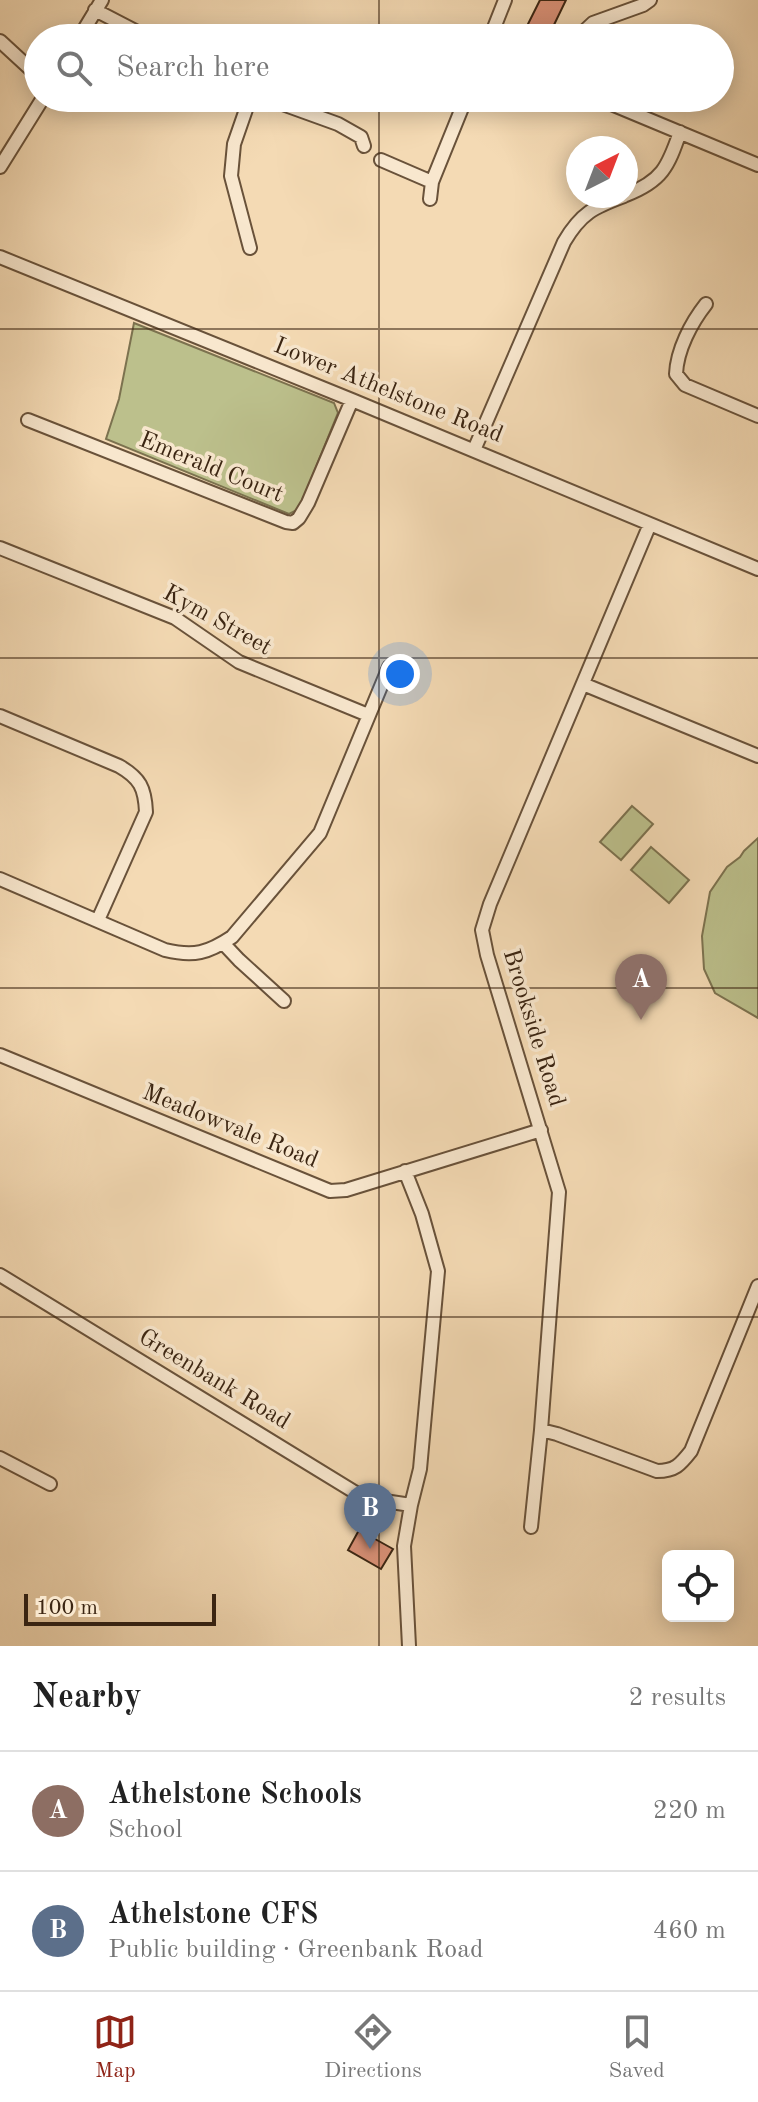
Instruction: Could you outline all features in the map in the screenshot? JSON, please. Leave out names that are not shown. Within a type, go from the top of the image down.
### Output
[{"type":"street","points":[[496,24],[505,0]]},
{"type":"street","points":[[592,24],[650,0]]},
{"type":"street","points":[[87,24],[99,5],[128,24]]},
{"type":"street","points":[[0,41],[24,63]]},
{"type":"street","points":[[0,167],[34,112]]},
{"type":"street","points":[[245,112],[234,144],[231,176],[250,248]]},
{"type":"street","points":[[302,112],[352,131],[361,137],[364,146]]},
{"type":"street","points":[[430,199],[432,182],[460,112]]},
{"type":"street","points":[[631,112],[758,165]]},
{"type":"street","points":[[638,190],[664,170],[680,132]]},
{"type":"street","points":[[381,160],[432,182]]},
{"type":"street","points":[[474,450],[568,235],[581,217],[596,208]]},
{"type":"street","name":"Lower Athelstone Road","points":[[0,257],[758,569]]},
{"type":"street","points":[[706,304],[696,316],[676,360],[676,374],[685,385],[758,416]]},
{"type":"street","name":"Emerald Court","points":[[28,420],[293,523],[308,503],[352,400]]},
{"type":"street","name":"Brookside Road","points":[[531,1527],[559,1192],[482,930],[490,904],[650,524]]},
{"type":"street","name":"Kym Street","points":[[0,548],[175,618],[239,662],[368,715]]},
{"type":"street","points":[[0,879],[165,950],[183,954],[202,953],[223,943],[232,937],[320,833],[389,667]]},
{"type":"street","points":[[583,684],[758,756]]},
{"type":"street","points":[[0,716],[119,766],[132,773],[140,783],[146,812],[98,920]]},
{"type":"street","points":[[223,943],[284,1001]]},
{"type":"street","name":"Meadowvale Road","points":[[0,1055],[330,1191],[346,1190],[541,1130]]},
{"type":"street","points":[[405,1171],[422,1214],[438,1271],[420,1469],[404,1555],[409,1646]]},
{"type":"street","name":"Greenbank Road","points":[[0,1275],[361,1496],[411,1505]]},
{"type":"street","points":[[541,1430],[657,1471],[669,1471],[691,1451],[758,1286]]},
{"type":"street","points":[[0,1458],[50,1484]]},
{"type":"green space","points":[[134,323],[334,403],[338,413],[299,509],[289,514],[106,439],[119,399]]},
{"type":"green space","points":[[632,806],[653,824],[621,860],[600,842]]},
{"type":"green space","points":[[758,838],[758,1018],[715,993],[704,969],[702,936],[710,892],[727,867]]},
{"type":"green space","points":[[651,847],[689,880],[669,903],[631,870]]},
{"type":"building","points":[[540,0],[566,0],[554,24],[528,24]]},
{"type":"building","points":[[359,1530],[393,1549],[381,1569],[348,1550]]},
{"type":"place","name":"Athelstone Schools","points":[[641,1020]]},
{"type":"place","name":"Athelstone CFS","points":[[370,1549]]}]
